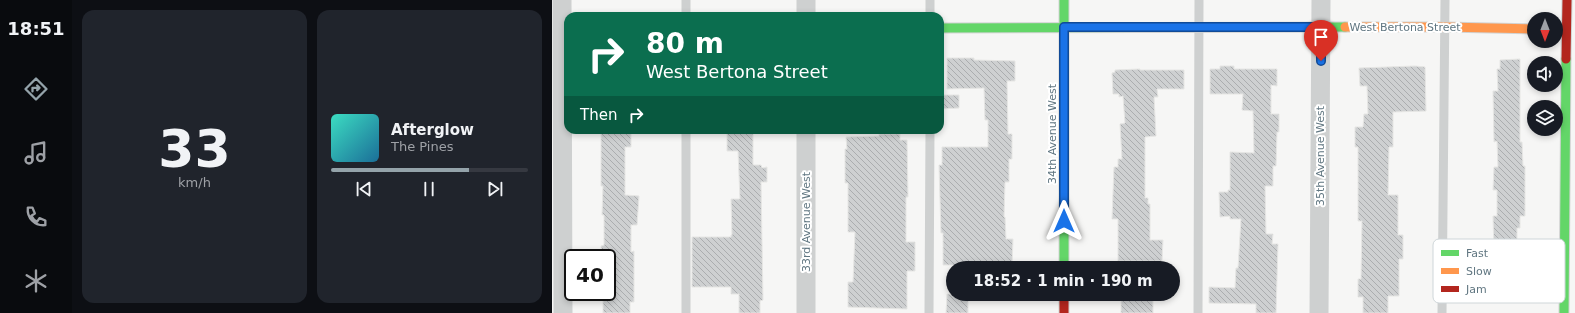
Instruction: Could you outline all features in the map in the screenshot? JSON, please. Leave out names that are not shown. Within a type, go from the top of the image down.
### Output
[{"type":"street","points":[[562,0],[557,277],[563,313]]},
{"type":"street","points":[[806,0],[806,12]]},
{"type":"street","name":"34th Avenue West","points":[[1064,0],[1064,261]]},
{"type":"street","name":"35th Avenue West","points":[[1319,313],[1321,0]]},
{"type":"street","points":[[1563,19],[1567,0]]},
{"type":"street","name":"West Bertona Street","points":[[944,28],[1445,27],[1527,29]]},
{"type":"street","points":[[1561,48],[1563,239]]},
{"type":"street","name":"33rd Avenue West","points":[[806,134],[806,313]]},
{"type":"street","points":[[1064,301],[1064,313]]},
{"type":"street","points":[[1564,303],[1564,313]]},
{"type":"lane","points":[[686,0],[686,12]]},
{"type":"lane","points":[[930,0],[930,12]]},
{"type":"lane","points":[[1198,313],[1199,0]]},
{"type":"lane","points":[[1443,239],[1445,0]]},
{"type":"lane","points":[[686,134],[686,313]]},
{"type":"lane","points":[[929,313],[930,134]]},
{"type":"lane","points":[[1442,303],[1442,313]]},
{"type":"building","points":[[947,58],[1015,61],[1015,81],[1007,81],[1008,134],[1012,134],[1012,159],[1009,159],[1009,182],[1005,182],[1004,217],[1006,239],[1013,239],[1012,261],[946,261],[946,265],[943,265],[943,233],[941,233],[939,165],[942,165],[942,147],[988,147],[988,120],[985,120],[984,88],[947,89]]},
{"type":"building","points":[[1520,59],[1520,142],[1522,142],[1523,166],[1525,166],[1525,216],[1520,216],[1520,228],[1517,228],[1517,239],[1494,239],[1493,216],[1497,216],[1497,190],[1493,190],[1494,167],[1498,167],[1497,141],[1494,142],[1493,91],[1498,91],[1497,69],[1500,69],[1500,60]]},
{"type":"building","points":[[1220,66],[1234,66],[1234,69],[1277,69],[1277,86],[1271,85],[1271,114],[1279,114],[1276,166],[1273,166],[1273,186],[1265,186],[1266,234],[1273,234],[1272,244],[1278,244],[1276,313],[1256,313],[1256,304],[1209,303],[1209,287],[1235,288],[1236,268],[1238,268],[1241,219],[1230,219],[1230,216],[1220,217],[1219,192],[1228,192],[1228,190],[1230,190],[1230,152],[1254,153],[1253,111],[1242,110],[1243,94],[1210,94],[1210,69],[1220,69]]},
{"type":"building","points":[[1425,67],[1426,111],[1393,112],[1393,147],[1389,147],[1388,195],[1398,195],[1398,235],[1403,235],[1403,259],[1399,259],[1399,296],[1388,296],[1388,313],[1363,313],[1363,297],[1358,297],[1358,279],[1361,279],[1362,221],[1358,221],[1358,147],[1355,147],[1355,127],[1363,127],[1364,114],[1368,114],[1367,86],[1360,86],[1359,68]]},
{"type":"building","points":[[1115,70],[1184,70],[1184,89],[1157,89],[1158,97],[1154,97],[1156,136],[1145,137],[1145,198],[1148,198],[1148,204],[1150,204],[1150,240],[1163,240],[1162,261],[1118,261],[1118,219],[1112,219],[1114,167],[1118,167],[1118,159],[1122,159],[1120,124],[1125,123],[1123,96],[1119,97],[1119,94],[1113,94],[1112,73],[1115,72]]},
{"type":"building","points":[[944,95],[959,95],[959,108],[944,109]]},
{"type":"building","points":[[601,134],[631,134],[631,147],[625,147],[625,195],[639,196],[637,225],[631,225],[631,252],[634,251],[634,302],[630,302],[630,313],[603,313],[603,301],[616,301],[616,249],[601,249],[601,246],[604,245],[604,215],[602,215],[603,186],[601,186]]},
{"type":"building","points":[[727,134],[753,134],[753,165],[761,165],[762,168],[767,167],[767,182],[761,182],[763,300],[760,301],[760,313],[739,313],[739,294],[731,294],[731,287],[692,287],[692,237],[731,237],[732,235],[731,199],[740,199],[738,151],[727,151]]},
{"type":"building","points":[[879,134],[900,134],[900,140],[907,140],[908,197],[906,197],[906,242],[915,242],[915,271],[907,271],[907,309],[848,307],[848,282],[853,282],[855,232],[848,232],[848,183],[845,183],[845,149],[847,149],[846,137],[879,136]]},
{"type":"building","points":[[947,301],[968,301],[968,313],[946,313]]},
{"type":"building","points":[[1121,301],[1153,301],[1153,313],[1121,313]]},
{"type":"traffic: fast","points":[[1064,0],[1064,261]]},
{"type":"traffic: fast","points":[[944,28],[1345,27]]},
{"type":"traffic: fast","points":[[1565,239],[1566,59]]},
{"type":"traffic: fast","points":[[1564,303],[1564,313]]},
{"type":"traffic: slow","points":[[1345,27],[1527,29]]},
{"type":"traffic: jam","points":[[1566,59],[1567,0]]},
{"type":"traffic: jam","points":[[1064,301],[1064,313]]},
{"type":"route","points":[[1064,221],[1064,27],[1321,27],[1321,61]]}]
